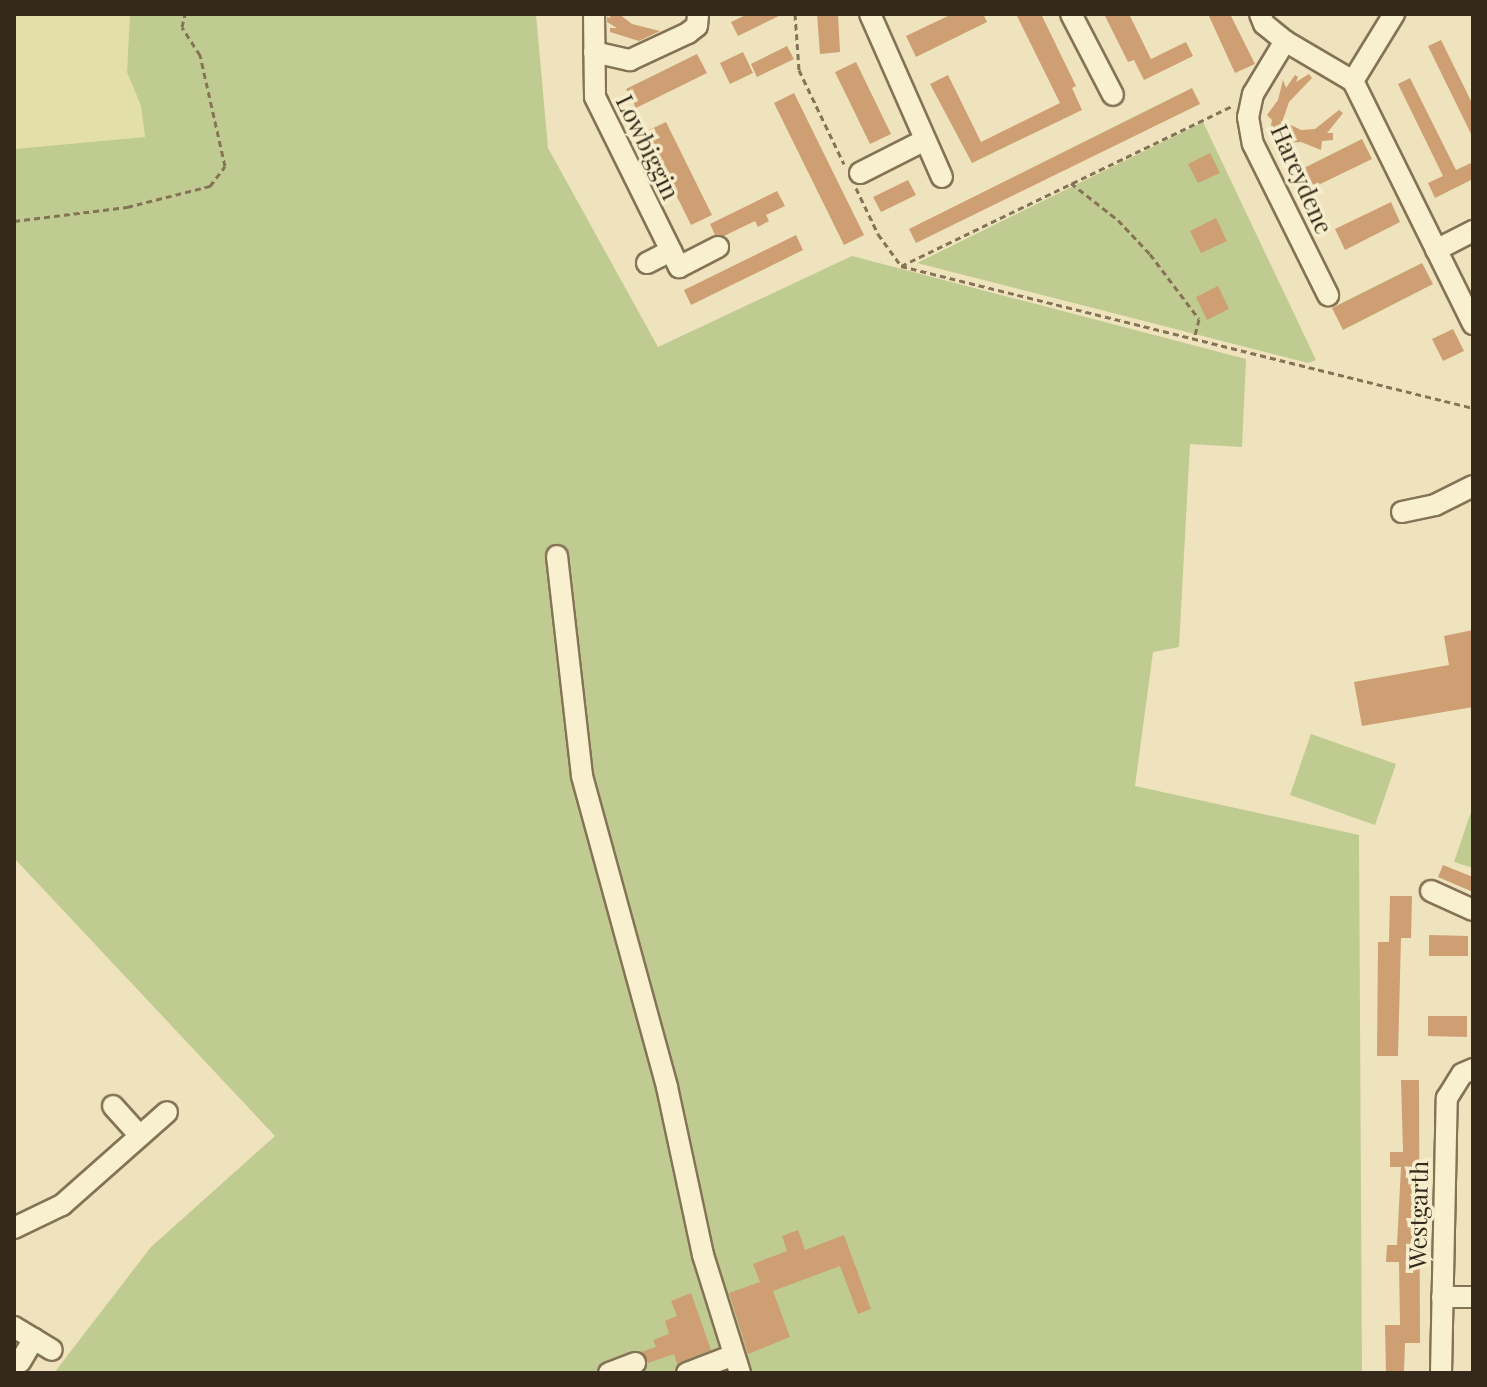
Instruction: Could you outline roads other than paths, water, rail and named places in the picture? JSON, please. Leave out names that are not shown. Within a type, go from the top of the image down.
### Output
[{"type":"street","name":"Lowbiggin","points":[[594,14],[595,97],[671,251]]},
{"type":"street","points":[[594,52],[630,60],[688,33],[697,26],[698,14]]},
{"type":"street","points":[[870,14],[942,177]]},
{"type":"street","points":[[1071,14],[1113,95]]},
{"type":"street","points":[[1260,14],[1264,24],[1285,41],[1353,81],[1473,324]]},
{"type":"street","points":[[1353,81],[1394,14]]},
{"type":"street","name":"Hareydene","points":[[1285,41],[1253,94],[1250,109],[1253,144],[1328,295]]},
{"type":"street","points":[[852,172],[925,140]]},
{"type":"street","points":[[1436,250],[1473,231]]},
{"type":"street","points":[[647,263],[671,251],[679,267],[718,247]]},
{"type":"street","points":[[1402,512],[1435,505],[1473,486]]},
{"type":"street","points":[[557,556],[582,776],[667,1087],[703,1255],[737,1364],[687,1373]]},
{"type":"street","points":[[1431,891],[1473,910]]},
{"type":"street","name":"Westgarth","points":[[1441,1373],[1447,1098],[1462,1074],[1473,1069]]},
{"type":"street","points":[[113,1106],[140,1136]]},
{"type":"street","points":[[14,1228],[62,1205],[167,1112]]},
{"type":"street","points":[[1442,1297],[1473,1297]]},
{"type":"street","points":[[14,1327],[52,1350]]},
{"type":"street","points":[[20,1362],[34,1339]]},
{"type":"street","points":[[609,1373],[635,1363]]}]
